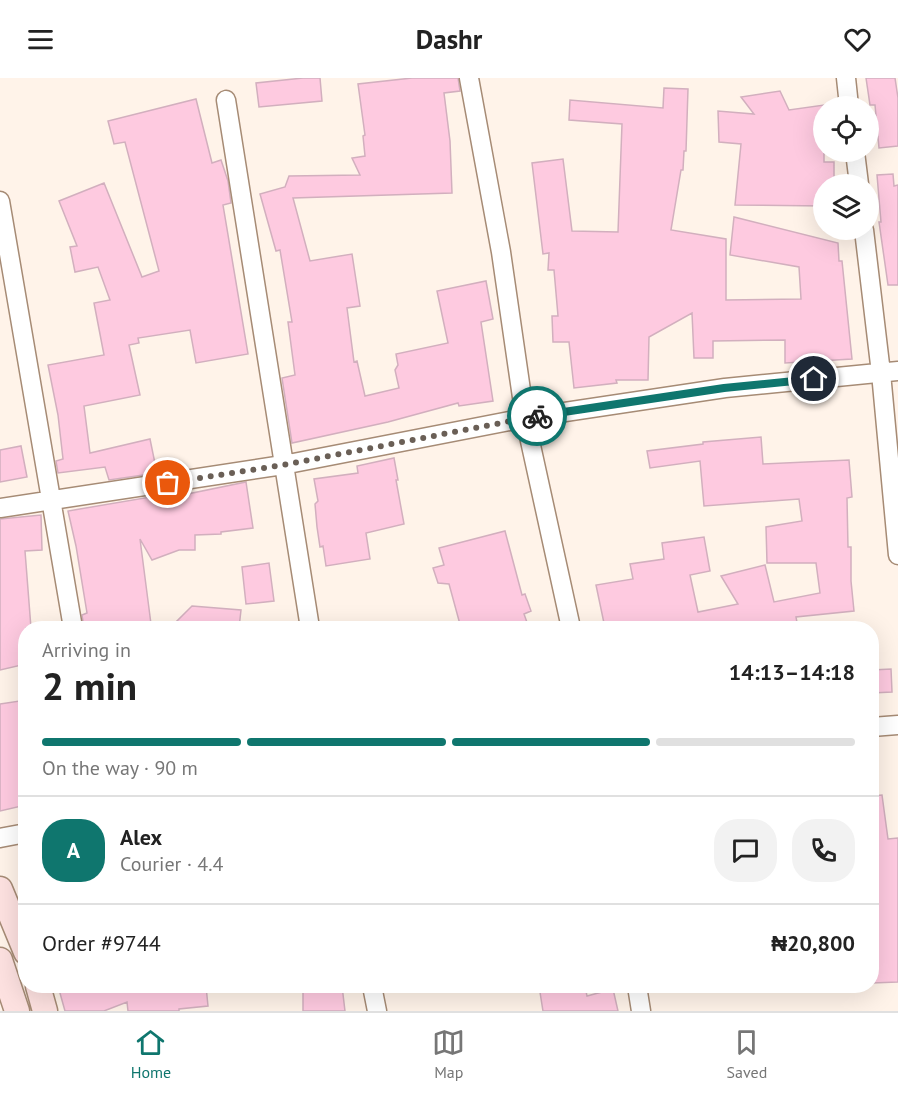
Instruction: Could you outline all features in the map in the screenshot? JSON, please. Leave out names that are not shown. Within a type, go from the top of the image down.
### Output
[{"type":"street","points":[[469,78],[501,252],[525,418],[569,621]]},
{"type":"street","points":[[846,78],[848,96]]},
{"type":"street","points":[[226,100],[308,621]]},
{"type":"street","points":[[0,201],[73,621]]},
{"type":"street","points":[[866,240],[889,372],[898,555]]},
{"type":"street","points":[[0,508],[283,465],[525,418],[724,388],[889,372]]},
{"type":"street","points":[[879,726],[898,725]]},
{"type":"street","points":[[0,838],[18,835]]},
{"type":"street","points":[[0,889],[18,933]]},
{"type":"street","points":[[0,960],[17,1011]]},
{"type":"street","points":[[40,993],[45,1011]]},
{"type":"street","points":[[373,993],[377,1011]]},
{"type":"street","points":[[638,993],[641,1011]]},
{"type":"building","points":[[320,78],[322,101],[259,107],[256,83]]},
{"type":"building","points":[[412,78],[458,78],[460,91],[444,93],[450,141],[452,193],[293,198],[310,261],[352,254],[360,306],[347,308],[354,362],[357,361],[365,396],[399,388],[395,370],[398,365],[396,354],[448,343],[437,291],[486,281],[493,319],[481,322],[493,401],[459,406],[458,403],[388,422],[292,443],[282,378],[295,375],[288,322],[292,322],[280,250],[276,251],[260,194],[285,187],[289,176],[360,175],[352,158],[365,156],[363,136],[365,135],[358,84]]},
{"type":"building","points":[[866,78],[895,78],[898,98],[898,146],[879,148],[879,96],[869,96]]},
{"type":"building","points":[[664,88],[688,89],[686,151],[684,151],[683,170],[681,170],[671,230],[726,239],[726,300],[801,299],[799,267],[730,255],[734,217],[813,237],[813,240],[838,243],[839,261],[842,261],[852,359],[785,363],[785,340],[713,341],[713,358],[694,358],[692,313],[649,337],[648,380],[616,380],[617,383],[574,388],[569,342],[553,342],[552,316],[558,316],[554,270],[548,270],[549,253],[543,254],[532,163],[563,159],[572,231],[618,232],[622,124],[569,120],[570,100],[663,108]]},
{"type":"building","points":[[780,91],[789,110],[813,107],[813,162],[834,162],[834,174],[813,174],[813,206],[735,205],[741,144],[719,142],[718,111],[754,114],[741,97]]},
{"type":"building","points":[[196,99],[212,163],[221,160],[228,181],[231,203],[223,205],[248,354],[196,363],[190,330],[138,338],[139,343],[129,345],[140,395],[84,406],[90,453],[150,439],[157,473],[109,480],[105,467],[58,473],[56,461],[63,459],[58,415],[48,365],[104,355],[94,303],[110,300],[98,267],[75,272],[70,247],[77,246],[59,201],[104,183],[142,277],[159,271],[125,142],[114,144],[108,121]]},
{"type":"building","points":[[893,174],[894,186],[898,185],[898,285],[888,285],[879,222],[881,222],[879,175]]},
{"type":"building","points":[[761,437],[763,464],[849,460],[852,497],[847,498],[848,547],[851,547],[854,611],[796,617],[797,621],[604,621],[596,585],[633,579],[630,564],[664,559],[662,543],[704,537],[710,571],[690,575],[698,612],[738,604],[721,576],[765,565],[774,602],[820,593],[816,563],[767,563],[766,527],[802,521],[799,499],[704,506],[700,461],[650,468],[647,451],[703,444],[703,442]]},
{"type":"building","points":[[21,446],[27,477],[0,482],[0,450]]},
{"type":"building","points":[[394,458],[404,524],[366,533],[370,559],[326,566],[317,527],[315,504],[318,501],[314,479],[358,473],[357,466]]},
{"type":"building","points":[[246,482],[253,528],[221,532],[221,534],[195,535],[195,550],[179,550],[152,560],[140,539],[151,621],[83,621],[82,615],[87,613],[68,511],[162,495],[163,499]]},
{"type":"building","points":[[41,515],[42,550],[25,551],[30,621],[18,621],[18,666],[0,670],[0,519]]},
{"type":"building","points":[[505,531],[522,595],[525,594],[531,611],[524,614],[526,621],[459,621],[449,584],[438,583],[433,568],[444,565],[439,548]]},
{"type":"building","points":[[269,563],[274,601],[246,604],[242,567]]},
{"type":"building","points":[[192,606],[241,610],[240,621],[177,621]]},
{"type":"building","points":[[891,669],[892,692],[879,693],[879,670]]},
{"type":"building","points":[[18,701],[18,807],[0,811],[0,704]]},
{"type":"building","points":[[879,795],[882,795],[888,839],[898,838],[898,982],[879,983]]},
{"type":"building","points":[[60,993],[207,993],[208,1006],[179,1009],[179,1011],[128,1011],[127,1002],[104,1011],[65,1011]]},
{"type":"building","points":[[303,993],[343,993],[345,1011],[303,1011]]},
{"type":"building","points":[[540,993],[586,993],[587,996],[614,993],[618,1011],[543,1011]]},
{"type":"way so far","points":[[168,483],[283,465],[537,416]]},
{"type":"route","points":[[537,416],[724,388],[814,379]]}]
